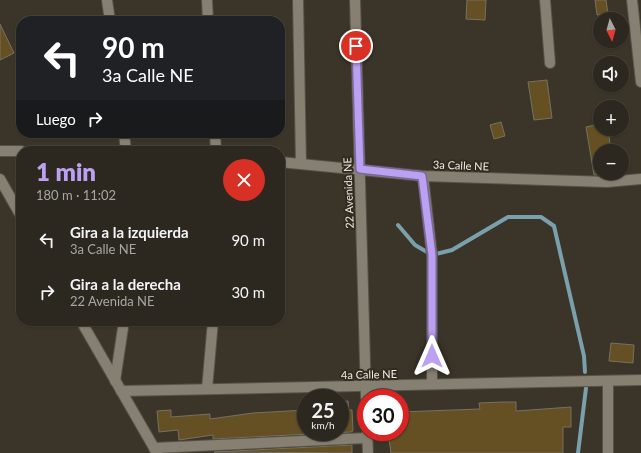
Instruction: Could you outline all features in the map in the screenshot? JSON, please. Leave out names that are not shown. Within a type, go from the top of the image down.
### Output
[{"type":"street","points":[[108,0],[110,16]]},
{"type":"street","points":[[207,0],[208,16]]},
{"type":"street","points":[[298,0],[302,164]]},
{"type":"street","name":"22 Avenida NE","points":[[355,0],[366,386]]},
{"type":"street","points":[[545,0],[550,63]]},
{"type":"street","points":[[632,0],[641,82]]},
{"type":"street","points":[[0,151],[16,151]]},
{"type":"street","name":"3a Calle NE","points":[[285,162],[422,176],[607,182],[641,179]]},
{"type":"street","points":[[422,176],[432,255],[432,384]]},
{"type":"street","points":[[0,179],[16,207]]},
{"type":"street","points":[[84,326],[155,451],[357,436]]},
{"type":"street","points":[[115,381],[123,326]]},
{"type":"street","points":[[207,389],[213,326]]},
{"type":"street","name":"4a Calle NE","points":[[121,391],[641,380]]},
{"type":"street","points":[[608,381],[608,453]]},
{"type":"street","points":[[367,441],[368,453]]},
{"type":"building","points":[[467,0],[486,0],[485,20],[466,19]]},
{"type":"building","points":[[595,0],[606,0],[608,12],[597,12]]},
{"type":"building","points":[[0,24],[14,53],[0,60]]},
{"type":"building","points":[[547,80],[552,118],[534,120],[528,82]]},
{"type":"building","points":[[501,122],[505,136],[494,139],[490,125]]},
{"type":"building","points":[[593,126],[593,136],[609,136],[610,144],[593,144],[593,169],[586,127]]},
{"type":"building","points":[[611,343],[634,345],[633,363],[609,361]]},
{"type":"building","points":[[516,402],[516,411],[571,407],[571,427],[563,427],[563,453],[391,453],[389,441],[409,441],[409,412],[480,409],[479,403]]},
{"type":"building","points":[[171,410],[171,417],[210,414],[210,419],[253,413],[297,411],[297,435],[213,439],[213,435],[179,440],[178,430],[159,432],[157,411]]},
{"type":"building","points":[[349,410],[352,410],[353,431],[349,432]]},
{"type":"building","points":[[352,445],[352,453],[214,452]]},
{"type":"waterway","points":[[398,225],[415,245],[432,255],[452,250],[508,217],[541,217],[554,226],[584,356],[585,372]]},
{"type":"waterway","points":[[578,453],[586,388]]},
{"type":"route","points":[[356,46],[360,169],[422,176],[432,255],[432,356]]}]
